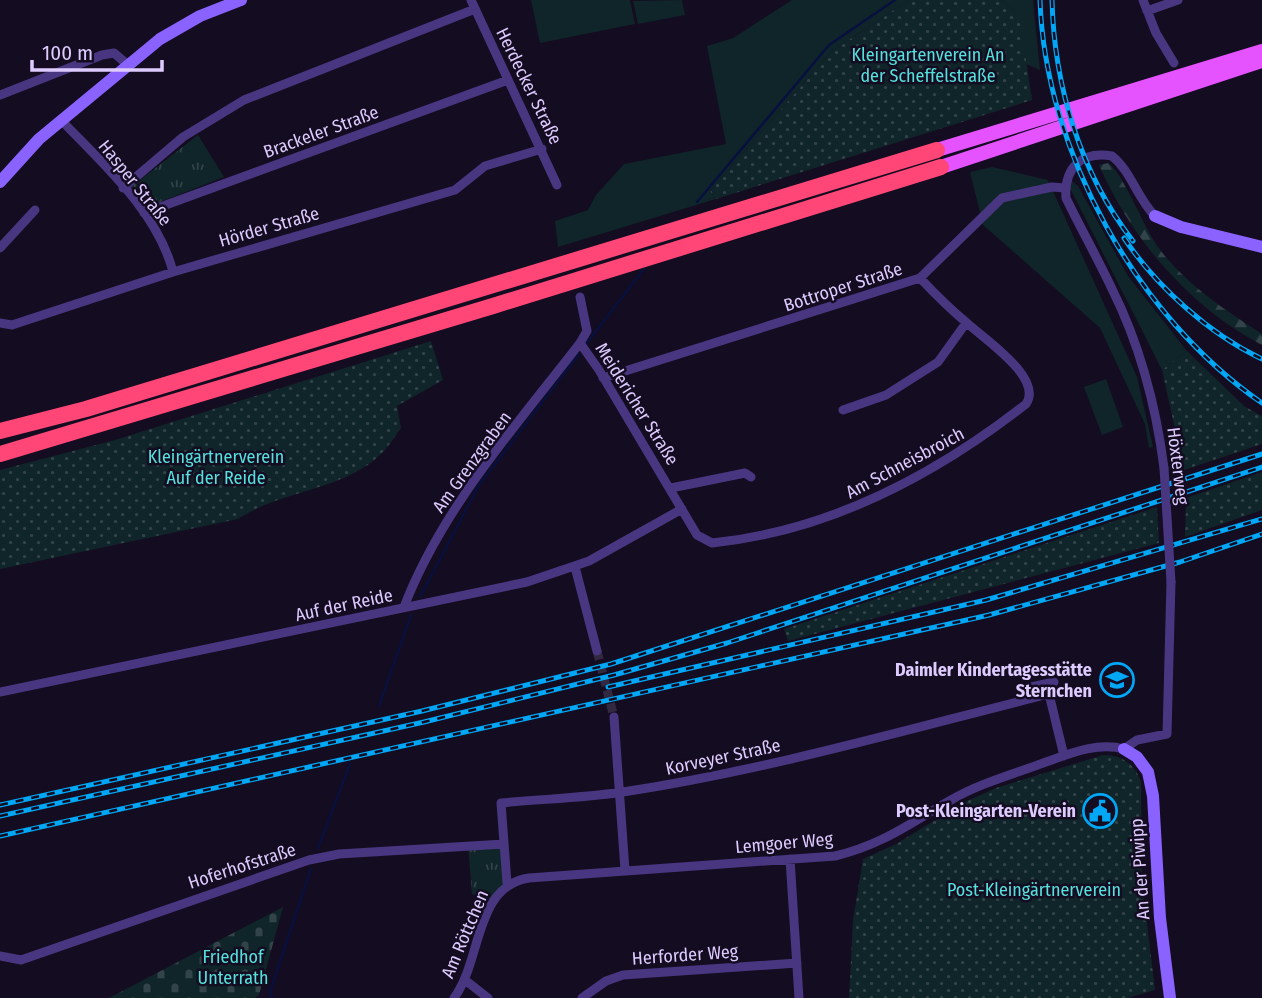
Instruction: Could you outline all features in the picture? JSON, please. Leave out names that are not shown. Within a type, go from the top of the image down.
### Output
[{"type":"highway","points":[[0,431],[86,409],[937,150]]},
{"type":"highway","points":[[0,454],[440,322],[941,167]]},
{"type":"main road","points":[[937,150],[1262,51]]},
{"type":"main road","points":[[941,167],[1262,61]]},
{"type":"street","points":[[0,182],[61,120],[128,65],[180,27],[241,0]]},
{"type":"street","points":[[1143,0],[1174,64]]},
{"type":"street","points":[[1147,10],[1178,0]]},
{"type":"street","points":[[123,188],[183,137],[244,100],[473,4]]},
{"type":"street","name":"Herdecker Straße","points":[[473,4],[557,185]]},
{"type":"street","points":[[0,95],[102,55],[114,53],[128,65]]},
{"type":"street","name":"Brackeler Straße","points":[[144,213],[508,80]]},
{"type":"street","name":"Hasper Straße","points":[[61,120],[144,213],[162,242],[173,272]]},
{"type":"street","name":"Hörder Straße","points":[[0,323],[12,325],[173,272],[454,190],[485,166],[542,149]]},
{"type":"street","points":[[1065,188],[1073,166],[1084,157],[1099,154],[1112,156],[1124,168],[1141,201],[1155,216],[1181,227],[1262,247]]},
{"type":"street","name":"Bottroper Straße","points":[[603,377],[920,278],[1002,198],[1043,188],[1065,188]]},
{"type":"street","name":"Höxterweg","points":[[1065,188],[1066,198],[1113,291],[1135,343],[1153,400],[1164,468],[1171,582],[1167,734],[1137,740],[1124,748]]},
{"type":"street","points":[[0,248],[35,210]]},
{"type":"street","points":[[843,410],[886,395],[938,362],[967,323],[920,278]]},
{"type":"street","name":"Meidericher Straße","points":[[580,297],[587,327],[580,343],[682,509]]},
{"type":"street","name":"Am Schneisbroich","points":[[682,509],[697,535],[712,543],[829,517],[860,507],[948,461],[1026,404],[1030,392],[1006,355],[967,323]]},
{"type":"street","name":"Am Grenzgraben","points":[[404,607],[444,527],[580,343]]},
{"type":"street","name":"Meidericher Straße","points":[[671,488],[745,473],[751,477]]},
{"type":"street","name":"Auf der Reide","points":[[0,692],[527,582],[575,567],[682,509]]},
{"type":"street","points":[[575,567],[597,651]]},
{"type":"street","name":"Korveyer Straße","points":[[1025,700],[1022,689],[1050,682],[1049,694],[1064,756]]},
{"type":"street","name":"Korveyer Straße","points":[[507,883],[501,803],[621,793],[840,748],[1049,694]]},
{"type":"street","points":[[614,717],[625,870]]},
{"type":"street","name":"Lemgoer Weg","points":[[507,883],[529,878],[625,870],[835,856],[869,847],[985,783],[1064,756],[1106,746],[1124,748]]},
{"type":"street","name":"An der Piwipp","points":[[1124,748],[1137,757],[1148,772],[1153,796],[1160,918],[1170,998]]},
{"type":"street","name":"Hoferhofstraße","points":[[0,956],[20,960],[309,860],[339,854],[504,844]]},
{"type":"street","points":[[790,859],[799,998]]},
{"type":"street","name":"Am Röttchen","points":[[454,998],[465,980],[491,903],[507,883]]},
{"type":"street","name":"Herforder Weg","points":[[582,998],[606,981],[623,975],[797,962]]},
{"type":"street","points":[[465,980],[488,998]]},
{"type":"green space","points":[[531,0],[630,0],[635,24],[540,43]]},
{"type":"green space","points":[[682,0],[685,15],[638,24],[633,1]]},
{"type":"green space","points":[[792,0],[909,0],[832,51],[710,191],[716,199],[558,247],[555,221],[588,210],[596,195],[624,164],[726,144],[707,46],[733,38]]},
{"type":"green space","name":"Kleingartenverein An der Scheffelstraße","points":[[909,0],[1001,0],[1015,11],[1020,20],[1032,100],[716,199],[710,191],[832,51]]},
{"type":"green space","points":[[1001,0],[1033,0],[1040,70],[1026,64],[1015,11]]},
{"type":"green space","points":[[198,135],[224,177],[147,207],[131,187]]},
{"type":"green space","points":[[1108,163],[1120,177],[1152,238],[1168,260],[1206,295],[1262,334],[1262,345],[1211,311],[1187,291],[1166,268],[1128,219],[1112,192],[1099,165]]},
{"type":"green space","points":[[992,167],[1048,180],[1137,377],[1153,447],[1149,448],[1145,424],[1100,328],[983,225],[970,172]]},
{"type":"green space","points":[[1071,180],[1078,186],[1128,276],[1187,351],[1162,370],[1071,190]]},
{"type":"green space","name":"Kleingärtnerverein Auf der Reide","points":[[431,341],[443,380],[397,406],[401,428],[381,454],[349,476],[273,502],[238,519],[0,569],[0,470],[115,440]]},
{"type":"green space","points":[[1187,351],[1244,406],[1262,416],[1262,444],[1184,470],[1162,370]]},
{"type":"green space","points":[[1106,379],[1123,427],[1102,435],[1084,387]]},
{"type":"green space","points":[[1262,472],[1262,510],[1185,537],[1186,498]]},
{"type":"green space","points":[[1157,507],[1159,543],[788,641],[784,629]]},
{"type":"green space","name":"Post-Kleingärtnerverein","points":[[1103,755],[1127,762],[1141,782],[1142,881],[1155,990],[1128,998],[849,998],[853,920],[863,859],[896,844],[965,802],[996,788]]},
{"type":"green space","points":[[504,844],[507,883],[491,903],[472,894],[468,846]]},
{"type":"green space","name":"Friedhof Unterrath","points":[[283,907],[259,995],[255,998],[109,998]]},
{"type":"waterway","points":[[697,202],[829,45],[895,0]]},
{"type":"waterway","points":[[586,344],[644,269]]},
{"type":"waterway","points":[[420,597],[479,485],[579,354]]},
{"type":"waterway","points":[[379,706],[411,615]]},
{"type":"waterway","points":[[318,848],[350,764]]},
{"type":"waterway","points":[[272,998],[270,992],[311,869]]},
{"type":"tunnel","points":[[597,651],[614,717]]},
{"type":"railway","points":[[1040,0],[1046,57],[1059,115],[1079,171],[1106,226],[1138,278],[1175,325],[1217,367],[1262,403]]},
{"type":"railway","points":[[1052,0],[1058,64],[1073,127],[1098,187],[1133,241]]},
{"type":"railway","points":[[1124,238],[1152,274],[1185,307],[1242,349],[1262,359]]},
{"type":"railway","points":[[0,805],[422,711],[611,664],[1262,454]]},
{"type":"railway","points":[[0,816],[424,722],[614,675],[727,643],[1262,467]]},
{"type":"railway","points":[[608,687],[986,600],[1262,519]]},
{"type":"railway","points":[[0,836],[989,615],[1180,562],[1262,534]]},
{"type":"place","name":"Daimler Kindertagesstätte Sternchen","points":[[1117,680]]},
{"type":"place","name":"Post-Kleingarten-Verein","points":[[1100,811]]}]
